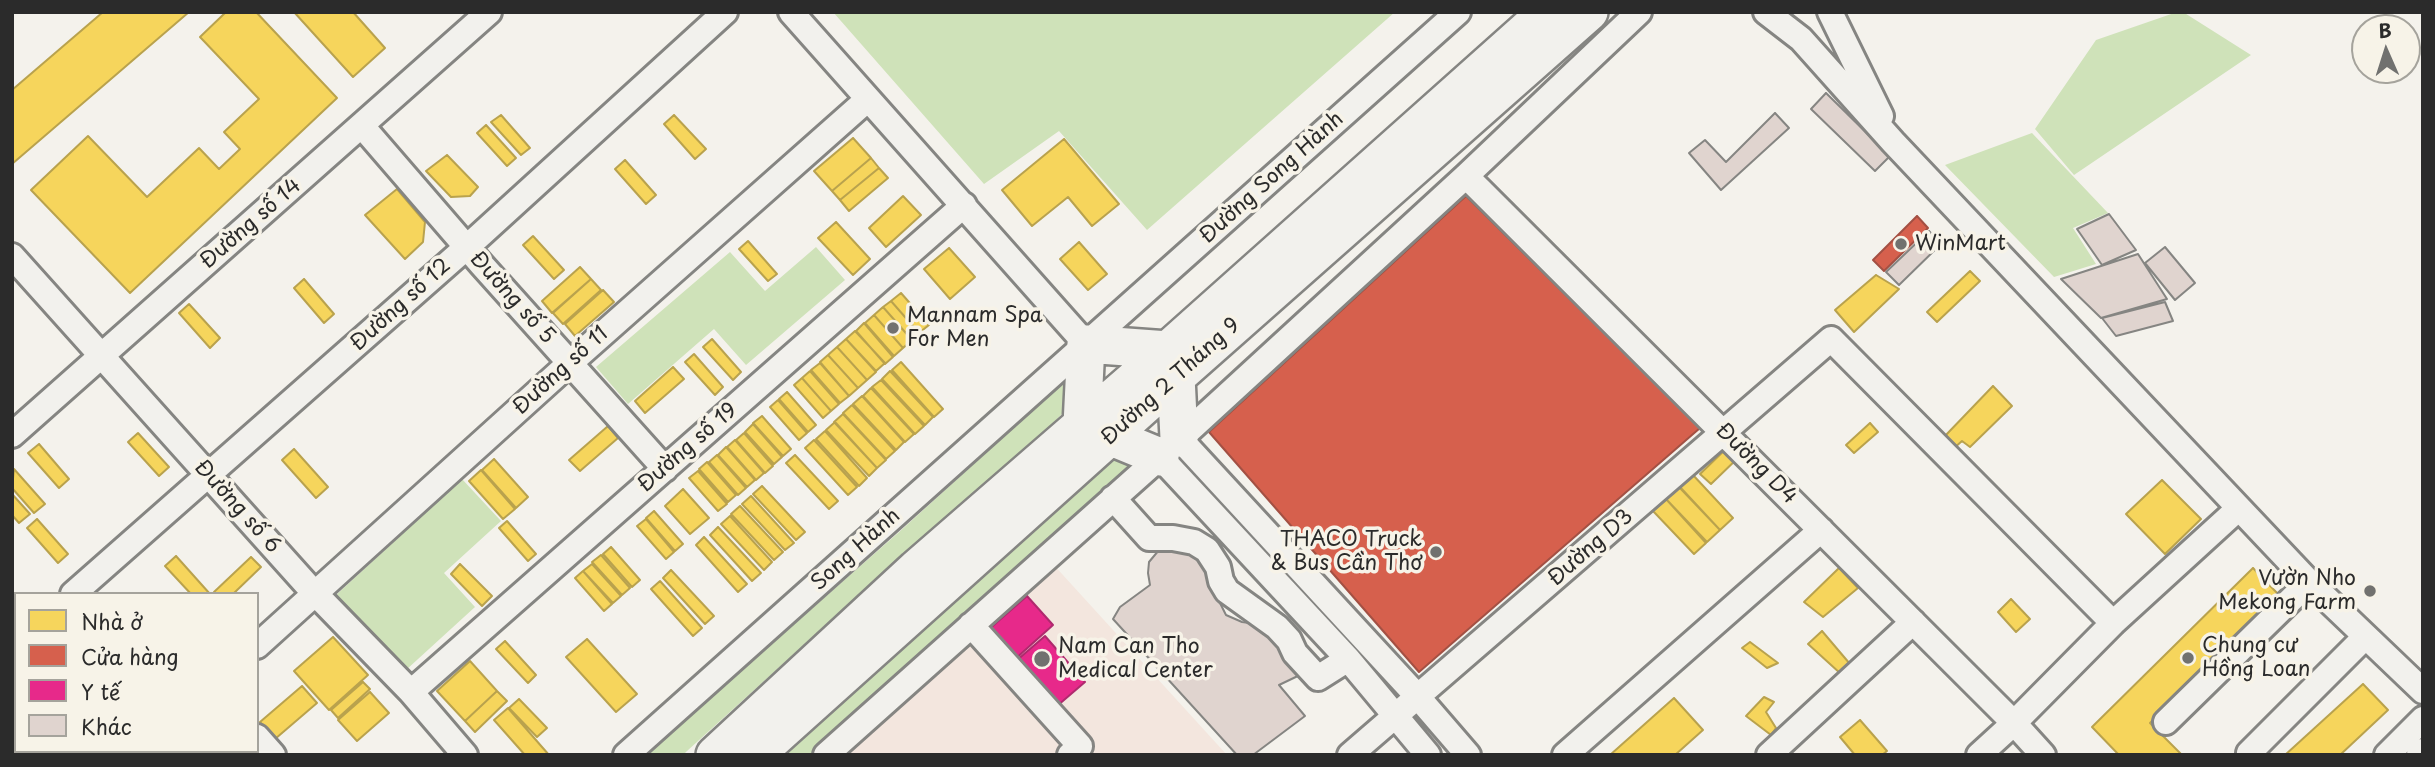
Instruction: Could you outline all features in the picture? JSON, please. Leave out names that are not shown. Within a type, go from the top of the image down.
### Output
[{"type":"highway","name":"Đường 2 Tháng 9","points":[[1172,363],[1547,12]]},
{"type":"highway","name":"Đường 2 Tháng 9","points":[[755,755],[1096,430],[1589,12]]},
{"type":"highway","points":[[1086,344],[1172,363],[1169,448],[1096,430],[1086,344]]},
{"type":"highway","name":"Đường 2 Tháng 9","points":[[715,755],[916,569],[1096,430]]},
{"type":"street","name":"Đường số 14","points":[[12,435],[489,12]]},
{"type":"street","name":"Đường số 12","points":[[75,592],[467,247],[725,12]]},
{"type":"street","points":[[791,12],[1086,344]]},
{"type":"street","name":"Đường Song Hành","points":[[1086,344],[1458,12]]},
{"type":"street","points":[[826,755],[1169,448],[1466,176],[1639,12]]},
{"type":"street","points":[[1766,12],[1801,39],[1893,142],[2309,582],[2423,691]]},
{"type":"street","points":[[1830,12],[1893,142]]},
{"type":"street","name":"Đường số 11","points":[[259,644],[868,99]]},
{"type":"street","name":"Đường số 5","points":[[362,126],[665,469]]},
{"type":"street","name":"Đường D4","points":[[1466,176],[2043,755]]},
{"type":"street","name":"Đường số 19","points":[[411,692],[964,205]]},
{"type":"street","name":"Đường số 6","points":[[12,256],[315,594],[411,692],[465,755]]},
{"type":"street","name":"Đường D3","points":[[1350,755],[1831,339],[2113,622]]},
{"type":"street","name":"Song Hành","points":[[626,755],[1086,344]]},
{"type":"street","points":[[1169,448],[1428,755]]},
{"type":"street","points":[[1169,448],[1418,697],[1468,755]]},
{"type":"street","points":[[1113,498],[1149,538],[1173,538],[1194,542],[1207,550],[1218,566],[1221,581],[1227,591],[1277,627],[1289,640],[1295,653],[1318,678],[1348,659]]},
{"type":"street","points":[[1979,755],[2113,622],[2239,508]]},
{"type":"street","points":[[1565,755],[1821,530]]},
{"type":"street","points":[[2166,722],[2309,582]]},
{"type":"street","points":[[1769,755],[1913,622]]},
{"type":"street","points":[[971,625],[1079,752]]},
{"type":"street","points":[[2249,753],[2365,636]]},
{"type":"street","points":[[2387,755],[2423,719]]},
{"type":"street","points":[[259,739],[273,755]]},
{"type":"street","points":[[2419,755],[2423,751]]},
{"type":"shaded area","name":"Nam Can Tho Medical Center","points":[[1052,563],[1227,755],[837,755]]},
{"type":"green space","points":[[833,12],[1395,12],[1147,230],[1059,131],[984,184]]},
{"type":"green space","points":[[2183,12],[2251,55],[2074,175],[2035,129],[2096,40]]},
{"type":"green space","points":[[2032,133],[2108,213],[2073,228],[2096,264],[2054,277],[1945,165]]},
{"type":"green space","points":[[816,247],[845,280],[746,365],[714,329],[628,404],[596,367],[730,252],[765,291]]},
{"type":"green space","points":[[1064,382],[1068,397],[1062,414],[1032,444],[683,755],[645,755],[898,533]]},
{"type":"green space","points":[[1119,452],[1132,462],[1121,477],[810,755],[773,755]]},
{"type":"green space","points":[[462,479],[501,521],[444,573],[475,607],[406,670],[336,595]]},
{"type":"building: Nhà ở","points":[[103,12],[189,12],[12,164],[12,90]]},
{"type":"building: Nhà ở","points":[[226,12],[256,12],[337,98],[130,293],[31,190],[88,136],[147,197],[199,148],[219,169],[240,149],[224,132],[259,99],[200,37]]},
{"type":"building: Nhà ở","points":[[294,12],[353,12],[385,48],[353,77]]},
{"type":"building: Nhà ở","points":[[501,115],[530,148],[521,155],[491,122]]},
{"type":"building: Nhà ở","points":[[674,115],[706,149],[695,159],[664,124]]},
{"type":"building: Nhà ở","points":[[486,125],[516,158],[507,166],[477,133]]},
{"type":"building: Nhà ở","points":[[853,138],[871,158],[832,191],[814,171]]},
{"type":"building: Nhà ở","points":[[1064,139],[1119,204],[1092,226],[1068,197],[1032,226],[1002,190]]},
{"type":"building: Nhà ở","points":[[447,155],[478,187],[470,196],[451,197],[426,171]]},
{"type":"building: Nhà ở","points":[[871,158],[879,168],[840,200],[832,191]]},
{"type":"building: Nhà ở","points":[[625,160],[656,195],[646,204],[615,169]]},
{"type":"building: Nhà ở","points":[[879,168],[888,178],[849,211],[840,200]]},
{"type":"building: Nhà ở","points":[[397,189],[425,222],[423,242],[405,259],[365,215]]},
{"type":"building: Nhà ở","points":[[903,196],[921,215],[886,247],[869,228]]},
{"type":"building: Nhà ở","points":[[836,222],[870,259],[853,275],[818,238]]},
{"type":"building: Nhà ở","points":[[533,236],[564,270],[554,279],[523,245]]},
{"type":"building: Nhà ở","points":[[748,241],[777,274],[768,281],[739,249]]},
{"type":"building: Nhà ở","points":[[1079,242],[1107,274],[1088,290],[1060,259]]},
{"type":"building: Nhà ở","points":[[949,248],[975,277],[950,299],[924,269]]},
{"type":"building: Nhà ở","points":[[580,267],[591,279],[552,313],[542,301]]},
{"type":"building: Nhà ở","points":[[1970,271],[1980,281],[1937,322],[1927,312]]},
{"type":"building: Nhà ở","points":[[1876,275],[1899,289],[1854,332],[1835,310]]},
{"type":"building: Nhà ở","points":[[304,279],[334,314],[324,323],[294,288]]},
{"type":"building: Nhà ở","points":[[591,279],[601,290],[563,324],[553,313]]},
{"type":"building: Nhà ở","points":[[603,290],[614,302],[575,336],[565,324]]},
{"type":"building: Nhà ở","points":[[901,293],[929,325],[919,333],[891,301]]},
{"type":"building: Nhà ở","points":[[891,301],[919,333],[912,340],[883,307]]},
{"type":"building: Nhà ở","points":[[189,304],[220,338],[210,348],[179,313]]},
{"type":"building: Nhà ở","name":"Mannam Spa For Men","points":[[883,307],[912,340],[903,348],[874,315]]},
{"type":"building: Nhà ở","points":[[874,315],[903,348],[894,356],[865,323]]},
{"type":"building: Nhà ở","points":[[864,323],[893,357],[885,364],[856,331]]},
{"type":"building: Nhà ở","points":[[855,331],[885,363],[876,371],[846,339]]},
{"type":"building: Nhà ở","points":[[712,339],[741,372],[733,380],[703,347]]},
{"type":"building: Nhà ở","points":[[846,339],[876,372],[867,380],[837,347]]},
{"type":"building: Nhà ở","points":[[837,347],[867,380],[858,388],[828,355]]},
{"type":"building: Nhà ở","points":[[694,354],[723,387],[715,395],[685,362]]},
{"type":"building: Nhà ở","points":[[828,355],[858,388],[849,396],[820,362]]},
{"type":"building: Nhà ở","points":[[901,362],[943,409],[934,417],[892,370]]},
{"type":"building: Nhà ở","points":[[820,363],[849,396],[840,403],[811,370]]},
{"type":"building: Nhà ở","points":[[673,367],[684,379],[645,413],[635,401]]},
{"type":"building: Nhà ở","points":[[810,371],[839,404],[831,411],[802,378]]},
{"type":"building: Nhà ở","points":[[890,371],[933,417],[925,425],[882,379]]},
{"type":"building: Nhà ở","points":[[802,378],[831,411],[823,418],[794,385]]},
{"type":"building: Nhà ở","points":[[881,380],[924,426],[915,434],[872,387]]},
{"type":"building: Nhà ở","points":[[1993,386],[2012,406],[1970,447],[1962,441],[1953,449],[1944,437]]},
{"type":"building: Nhà ở","points":[[871,388],[914,434],[905,442],[863,396]]},
{"type":"building: Nhà ở","points":[[787,392],[816,425],[808,432],[779,399]]},
{"type":"building: Nhà ở","points":[[862,396],[904,442],[896,450],[853,404]]},
{"type":"building: Nhà ở","points":[[778,400],[807,433],[799,440],[770,407]]},
{"type":"building: Nhà ở","points":[[852,405],[895,451],[886,459],[843,413]]},
{"type":"building: Nhà ở","points":[[843,414],[886,460],[877,468],[834,422]]},
{"type":"building: Nhà ở","points":[[762,416],[791,449],[783,456],[753,423]]},
{"type":"building: Nhà ở","points":[[835,422],[877,468],[869,476],[826,430]]},
{"type":"building: Nhà ở","points":[[1870,423],[1878,432],[1854,453],[1846,445]]},
{"type":"building: Nhà ở","points":[[753,424],[782,457],[774,464],[745,432]]},
{"type":"building: Nhà ở","points":[[608,426],[618,438],[580,471],[569,460]]},
{"type":"building: Nhà ở","points":[[825,431],[867,478],[859,486],[816,439]]},
{"type":"building: Nhà ở","points":[[138,433],[169,467],[159,476],[128,442]]},
{"type":"building: Nhà ở","points":[[744,433],[773,466],[765,473],[736,440]]},
{"type":"building: Nhà ở","points":[[735,440],[764,473],[756,480],[727,447]]},
{"type":"building: Nhà ở","points":[[814,440],[857,487],[848,495],[805,448]]},
{"type":"building: Nhà ở","points":[[39,444],[69,479],[59,488],[28,453]]},
{"type":"building: Nhà ở","points":[[1731,444],[1741,455],[1711,484],[1700,474]]},
{"type":"building: Nhà ở","points":[[726,447],[755,480],[747,487],[718,455]]},
{"type":"building: Nhà ở","points":[[294,449],[328,487],[316,498],[282,460]]},
{"type":"building: Nhà ở","points":[[717,455],[746,488],[738,495],[709,462]]},
{"type":"building: Nhà ở","points":[[795,455],[838,501],[829,509],[786,463]]},
{"type":"building: Nhà ở","points":[[494,459],[528,497],[516,508],[482,470]]},
{"type":"building: Nhà ở","points":[[707,462],[736,495],[728,502],[699,469]]},
{"type":"building: Nhà ở","points":[[14,469],[45,504],[34,513],[12,488]]},
{"type":"building: Nhà ở","points":[[481,470],[515,509],[503,519],[469,481]]},
{"type":"building: Nhà ở","points":[[698,471],[727,504],[718,511],[689,478]]},
{"type":"building: Nhà ở","points":[[1693,475],[1733,518],[1720,530],[1680,487]]},
{"type":"building: Nhà ở","points":[[2162,480],[2201,519],[2165,554],[2126,514]]},
{"type":"building: Nhà ở","points":[[762,486],[805,532],[796,540],[753,494]]},
{"type":"building: Nhà ở","points":[[1679,487],[1720,530],[1707,542],[1666,499]]},
{"type":"building: Nhà ở","points":[[683,489],[709,518],[690,534],[665,506]]},
{"type":"building: Nhà ở","points":[[12,494],[30,514],[19,523],[12,515]]},
{"type":"building: Nhà ở","points":[[751,496],[794,543],[785,550],[742,504]]},
{"type":"building: Nhà ở","points":[[1666,499],[1706,543],[1694,554],[1653,511]]},
{"type":"building: Nhà ở","points":[[740,506],[783,552],[774,560],[731,514]]},
{"type":"building: Nhà ở","points":[[654,511],[683,544],[675,551],[646,518]]},
{"type":"building: Nhà ở","points":[[730,516],[772,562],[764,570],[721,524]]},
{"type":"building: Nhà ở","points":[[37,519],[68,554],[58,563],[27,528]]},
{"type":"building: Nhà ở","points":[[646,519],[674,552],[666,559],[637,526]]},
{"type":"building: Nhà ở","points":[[507,521],[536,554],[528,561],[499,528]]},
{"type":"building: Nhà ở","points":[[718,527],[761,573],[752,581],[710,535]]},
{"type":"building: Nhà ở","points":[[704,537],[747,584],[738,592],[696,545]]},
{"type":"building: Nhà ở","points":[[611,547],[640,580],[632,587],[603,554]]},
{"type":"building: Nhà ở","points":[[601,555],[630,588],[622,595],[592,562]]},
{"type":"building: Nhà ở","points":[[176,556],[208,592],[189,592],[165,566]]},
{"type":"building: Nhà ở","points":[[251,557],[261,567],[235,592],[214,592]]},
{"type":"building: Nhà ở","points":[[460,564],[492,596],[482,606],[451,574]]},
{"type":"building: Nhà ở","points":[[592,564],[621,596],[613,603],[583,571]]},
{"type":"building: Nhà ở","points":[[1839,568],[1858,588],[1823,617],[1804,602]]},
{"type":"building: Nhà ở","name":"Chung cư Hồng Loan","points":[[2253,568],[2278,594],[2150,723],[2182,755],[2119,755],[2092,727]]},
{"type":"building: Nhà ở","points":[[671,570],[714,616],[705,624],[663,578]]},
{"type":"building: Nhà ở","points":[[583,571],[612,604],[604,611],[575,578]]},
{"type":"building: Nhà ở","points":[[660,581],[702,628],[693,636],[651,589]]},
{"type":"building: Nhà ở","points":[[2011,599],[2030,619],[2016,632],[1998,612]]},
{"type":"building: Nhà ở","points":[[1822,631],[1850,664],[1841,674],[1808,644]]},
{"type":"building: Nhà ở","points":[[333,637],[368,675],[329,710],[294,671]]},
{"type":"building: Nhà ở","points":[[587,639],[637,694],[616,712],[566,657]]},
{"type":"building: Nhà ở","points":[[505,641],[536,675],[528,683],[496,649]]},
{"type":"building: Nhà ở","points":[[1750,642],[1778,663],[1767,668],[1742,648]]},
{"type":"building: Nhà ở","points":[[470,661],[497,691],[465,721],[437,691]]},
{"type":"building: Nhà ở","points":[[363,682],[370,689],[338,718],[331,710]]},
{"type":"building: Nhà ở","name":"Chung cư Hồng Loan","points":[[2363,684],[2388,710],[2340,755],[2285,755]]},
{"type":"building: Nhà ở","points":[[302,686],[317,703],[275,739],[260,722]]},
{"type":"building: Nhà ở","points":[[497,691],[507,701],[475,732],[465,721]]},
{"type":"building: Nhà ở","points":[[370,692],[389,713],[357,741],[338,720]]},
{"type":"building: Nhà ở","points":[[1764,697],[1774,702],[1766,712],[1776,728],[1771,735],[1746,716]]},
{"type":"building: Nhà ở","points":[[1674,698],[1703,730],[1675,755],[1610,755]]},
{"type":"building: Nhà ở","points":[[519,699],[547,728],[537,737],[509,708]]},
{"type":"building: Nhà ở","points":[[508,708],[549,755],[525,755],[494,720]]},
{"type":"building: Nhà ở","points":[[1860,720],[1887,751],[1882,755],[1855,755],[1840,737]]},
{"type":"building: Cửa hàng","name":"THACO Truck & Bus Cần Thơ","points":[[1466,196],[1700,428],[1419,672],[1209,432]]},
{"type":"building: Cửa hàng","name":"WinMart","points":[[1917,216],[1928,228],[1884,271],[1873,260]]},
{"type":"building: Y tế","points":[[1027,596],[1053,625],[1013,661],[987,631]]},
{"type":"building: Y tế","points":[[1045,636],[1085,682],[1057,706],[1016,661]]},
{"type":"building: Khác","points":[[1826,93],[1890,156],[1875,171],[1811,109]]},
{"type":"building: Khác","points":[[1775,113],[1789,128],[1721,190],[1689,153],[1705,140],[1726,162]]},
{"type":"building: Khác","points":[[2109,214],[2136,250],[2102,265],[2077,229]]},
{"type":"building: Khác","points":[[1929,231],[1941,244],[1899,285],[1886,272]]},
{"type":"building: Khác","points":[[2165,247],[2195,283],[2175,300],[2145,263]]},
{"type":"building: Khác","points":[[2138,254],[2167,299],[2101,318],[2061,279]]},
{"type":"building: Khác","points":[[2165,302],[2173,321],[2116,336],[2102,318]]},
{"type":"building: Khác","points":[[1167,546],[1204,555],[1213,589],[1226,615],[1242,622],[1272,626],[1282,640],[1283,656],[1302,674],[1279,685],[1305,716],[1253,755],[1237,755],[1113,619],[1120,607],[1150,585],[1149,562],[1159,550]]},
{"type":"place","name":"WinMart","points":[[1901,244]]},
{"type":"place","name":"Mannam Spa For Men","points":[[893,328]]},
{"type":"place","name":"THACO Truck & Bus Cần Thơ","points":[[1436,552]]},
{"type":"place","name":"Vườn Nho Mekong Farm","points":[[2370,591]]},
{"type":"place","name":"Chung cư Hồng Loan","points":[[2188,658]]},
{"type":"place","name":"Nam Can Tho Medical Center","points":[[1042,659]]}]
